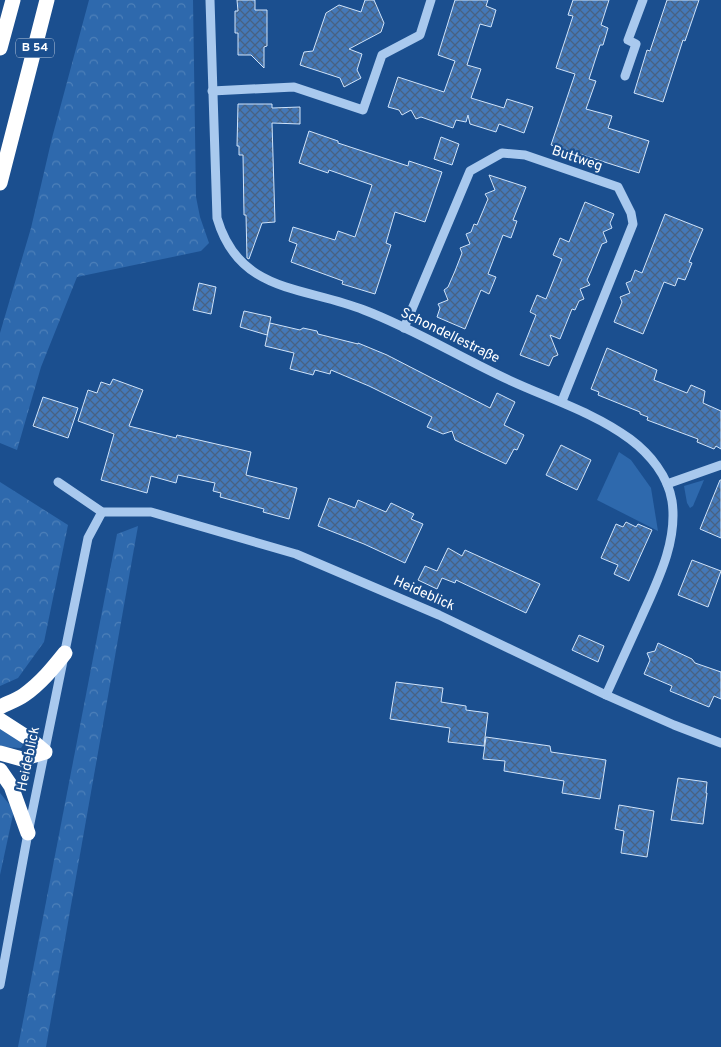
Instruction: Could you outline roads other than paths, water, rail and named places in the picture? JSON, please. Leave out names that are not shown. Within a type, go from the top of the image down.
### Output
[{"type":"highway","name":"B 54","points":[[0,48],[12,0]]},
{"type":"highway","name":"B 54","points":[[0,183],[47,0]]},
{"type":"highway","points":[[0,707],[23,696],[50,673],[65,653]]},
{"type":"highway","points":[[0,720],[32,740],[45,752]]},
{"type":"highway","points":[[0,753],[22,759],[45,752]]},
{"type":"highway","points":[[0,770],[11,786],[28,833]]},
{"type":"street","name":"Schondellestraße","points":[[210,0],[217,218],[225,240],[232,252],[243,264],[271,282],[289,289],[365,310],[510,380],[596,418],[631,440],[656,463],[667,484],[672,500],[673,509],[669,547],[661,573],[606,695]]},
{"type":"street","points":[[212,91],[294,87],[363,110],[382,55],[420,35],[431,0]]},
{"type":"street","points":[[625,76],[636,44],[628,40],[643,0]]},
{"type":"street","name":"Buttweg","points":[[404,328],[470,171],[502,153],[525,156],[618,188],[631,213],[633,224],[562,402]]},
{"type":"street","points":[[667,484],[721,465]]},
{"type":"street","points":[[58,482],[102,512]]},
{"type":"street","name":"Heideblick","points":[[0,985],[28,833],[88,538],[102,512],[151,512],[296,554],[439,615],[606,695],[721,743]]}]
